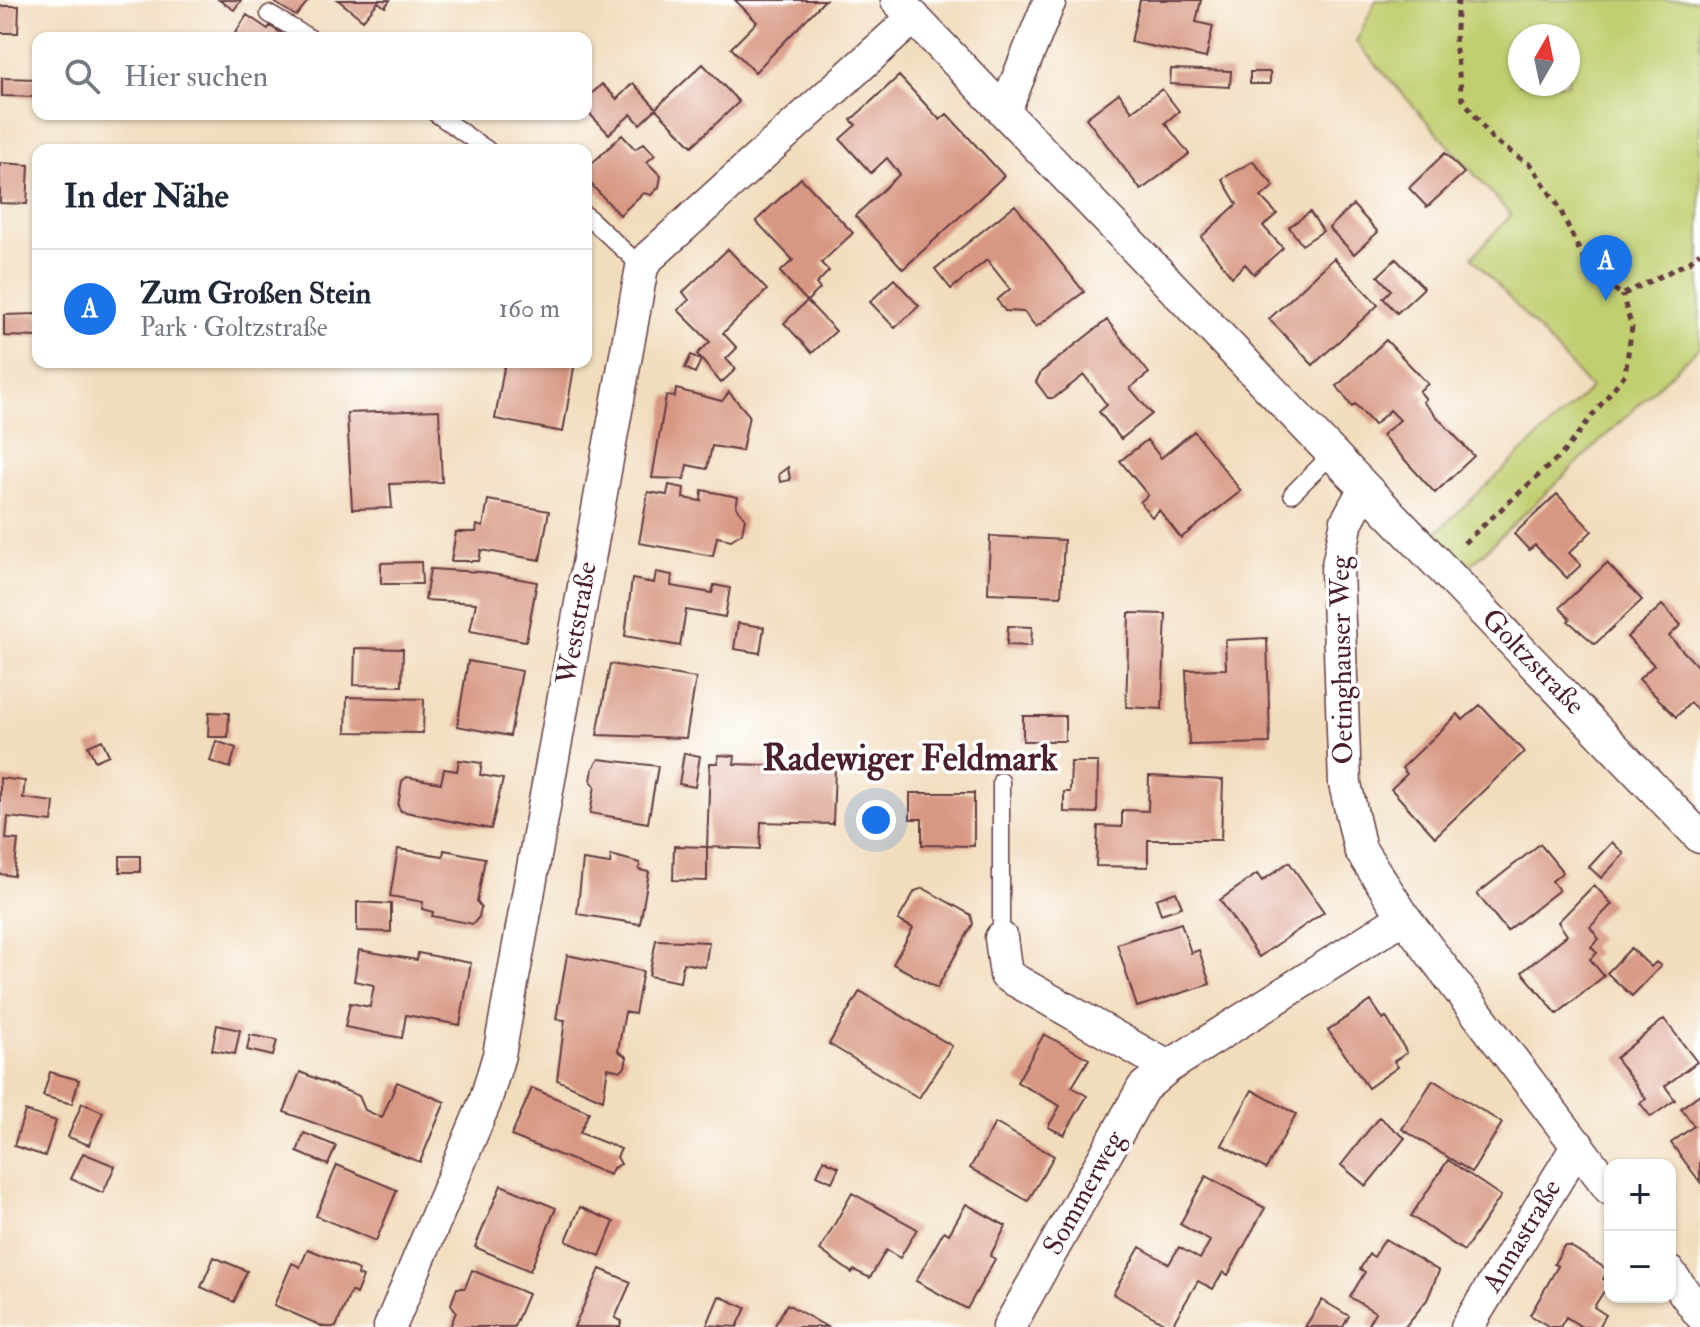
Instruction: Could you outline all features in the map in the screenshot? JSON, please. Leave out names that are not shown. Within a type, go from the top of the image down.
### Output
[{"type":"street","points":[[1005,110],[1050,0]]},
{"type":"street","points":[[642,267],[905,8],[1364,490]]},
{"type":"street","name":"Weststraße","points":[[390,1327],[485,1102],[499,1055],[642,267]]},
{"type":"street","name":"Goltzstraße","points":[[1364,490],[1698,830]]},
{"type":"street","name":"Oetinghauser Weg","points":[[1364,490],[1340,542],[1337,570],[1345,784],[1360,849],[1404,917],[1604,1181]]},
{"type":"street","name":"Sommerweg","points":[[1009,1327],[1143,1088],[1168,1067],[1404,917]]},
{"type":"street","points":[[1001,938],[1006,975],[1168,1067]]},
{"type":"street","name":"Annastraße","points":[[1467,1327],[1578,1145]]},
{"type":"street","points":[[1676,1281],[1700,1314]]},
{"type":"lane","points":[[269,14],[300,32]]},
{"type":"lane","points":[[445,120],[479,144]]},
{"type":"lane","points":[[592,221],[642,267]]},
{"type":"lane","points":[[1292,494],[1331,455]]},
{"type":"lane","points":[[1001,781],[1001,938]]},
{"type":"path","points":[[1439,565],[1562,454],[1625,374],[1632,327],[1622,295],[1588,269],[1559,207],[1532,166],[1493,140],[1462,98],[1455,42],[1458,0]]},
{"type":"path","points":[[1622,295],[1689,262],[1700,252]]},
{"type":"green space","points":[[1376,0],[1700,0],[1700,346],[1461,574],[1427,541],[1591,388],[1472,257],[1511,215],[1356,42]]},
{"type":"building","points":[[219,0],[241,0],[234,10]]},
{"type":"building","points":[[271,0],[309,0],[296,16]]},
{"type":"building","points":[[338,0],[390,0],[385,7],[378,2],[363,20]]},
{"type":"building","points":[[735,0],[825,0],[755,72],[731,48],[757,22]]},
{"type":"building","points":[[1140,0],[1201,0],[1196,22],[1213,26],[1206,58],[1131,42]]},
{"type":"building","points":[[0,6],[19,6],[18,33],[0,33]]},
{"type":"building","points":[[247,15],[268,29],[270,26],[279,32],[236,32]]},
{"type":"building","points":[[703,64],[739,102],[692,146],[656,109],[640,124],[631,114],[609,134],[592,116],[592,93],[602,84],[617,99],[633,83],[656,108]]},
{"type":"building","points":[[1171,69],[1231,71],[1230,87],[1170,84]]},
{"type":"building","points":[[1250,72],[1270,72],[1270,84],[1250,84]]},
{"type":"building","points":[[899,76],[940,120],[947,114],[1004,176],[903,269],[855,216],[900,174],[887,158],[871,173],[840,139],[856,125],[851,120]]},
{"type":"building","points":[[2,78],[32,79],[32,97],[2,96]]},
{"type":"building","points":[[1162,89],[1179,111],[1165,123],[1189,154],[1141,190],[1086,118],[1119,93],[1132,111]]},
{"type":"building","points":[[622,135],[635,149],[644,143],[655,155],[647,162],[661,176],[659,187],[651,195],[643,193],[620,215],[592,185],[592,163]]},
{"type":"building","points":[[1445,153],[1464,173],[1427,207],[1409,188]]},
{"type":"building","points":[[1253,161],[1274,186],[1261,197],[1277,214],[1263,226],[1283,248],[1254,274],[1245,264],[1232,277],[1201,237],[1237,204],[1222,179]]},
{"type":"building","points":[[0,163],[29,165],[27,204],[0,203]]},
{"type":"building","points":[[801,178],[853,233],[821,263],[829,271],[816,284],[820,289],[807,301],[780,272],[793,260],[756,221]]},
{"type":"building","points":[[1015,205],[1084,292],[1036,327],[1024,312],[1005,311],[997,300],[1010,289],[987,260],[951,289],[935,269]]},
{"type":"building","points":[[1353,205],[1378,232],[1354,254],[1329,228]]},
{"type":"building","points":[[1310,212],[1323,231],[1302,245],[1289,227]]},
{"type":"building","points":[[728,249],[767,290],[723,333],[737,348],[726,359],[736,369],[721,383],[697,354],[710,342],[678,310],[689,300],[683,292]]},
{"type":"building","points":[[1334,258],[1378,305],[1313,365],[1269,319]]},
{"type":"building","points":[[1396,259],[1424,288],[1397,313],[1383,298],[1391,290],[1378,276]]},
{"type":"building","points":[[894,279],[919,306],[895,328],[870,302]]},
{"type":"building","points":[[807,301],[836,331],[812,353],[784,323]]},
{"type":"building","points":[[32,314],[32,337],[4,336],[4,315]]},
{"type":"building","points":[[1107,320],[1149,373],[1130,388],[1152,414],[1121,439],[1099,412],[1107,405],[1084,375],[1054,398],[1048,398],[1036,382],[1041,372]]},
{"type":"building","points":[[1386,340],[1428,384],[1419,391],[1426,399],[1423,402],[1474,456],[1435,493],[1382,435],[1400,420],[1390,410],[1374,425],[1355,404],[1352,407],[1337,386]]},
{"type":"building","points":[[691,355],[701,360],[695,373],[685,368]]},
{"type":"building","points":[[504,368],[574,368],[563,432],[495,419]]},
{"type":"building","points":[[676,389],[722,401],[729,392],[749,415],[742,451],[712,446],[707,469],[687,465],[684,479],[652,478],[666,396],[675,397]]},
{"type":"building","points":[[439,410],[442,482],[390,484],[392,508],[352,509],[347,413]]},
{"type":"building","points":[[1194,431],[1241,491],[1181,538],[1159,510],[1152,517],[1140,502],[1148,495],[1120,461],[1147,440],[1161,458]]},
{"type":"building","points":[[788,467],[790,480],[780,482],[779,474]]},
{"type":"building","points":[[669,485],[684,488],[683,498],[701,501],[702,490],[738,497],[736,507],[745,518],[742,533],[731,540],[717,537],[713,556],[639,543],[648,492],[667,495]]},
{"type":"building","points":[[1557,494],[1592,531],[1569,553],[1581,565],[1567,578],[1535,545],[1529,550],[1514,534]]},
{"type":"building","points":[[488,500],[549,511],[540,560],[481,550],[479,561],[451,561],[456,532],[476,532],[477,525],[483,527]]},
{"type":"building","points":[[990,536],[1064,540],[1061,596],[988,593]]},
{"type":"building","points":[[421,562],[422,584],[381,584],[381,563]]},
{"type":"building","points":[[1607,563],[1642,600],[1595,644],[1568,621],[1570,619],[1560,607]]},
{"type":"building","points":[[430,569],[481,572],[537,582],[526,641],[470,631],[476,603],[425,600]]},
{"type":"building","points":[[656,572],[672,575],[671,586],[712,593],[714,585],[730,588],[725,617],[686,610],[680,646],[625,636],[632,579],[654,583]]},
{"type":"building","points":[[1662,605],[1681,625],[1669,636],[1700,669],[1700,713],[1690,703],[1676,717],[1639,679],[1654,665],[1627,637]]},
{"type":"building","points":[[1129,613],[1166,614],[1162,709],[1126,707]]},
{"type":"building","points":[[738,623],[764,627],[760,653],[734,649]]},
{"type":"building","points":[[1008,626],[1032,627],[1031,646],[1007,645]]},
{"type":"building","points":[[1267,638],[1270,743],[1189,745],[1186,670],[1226,669],[1225,640]]},
{"type":"building","points":[[355,648],[403,649],[402,686],[354,685]]},
{"type":"building","points":[[468,661],[522,671],[510,736],[457,726]]},
{"type":"building","points":[[610,664],[696,678],[686,738],[597,735]]},
{"type":"building","points":[[347,697],[424,699],[423,733],[346,732]]},
{"type":"building","points":[[1480,705],[1524,752],[1435,837],[1391,789],[1407,774],[1402,768],[1458,714],[1463,720]]},
{"type":"building","points":[[209,712],[229,713],[228,737],[208,737]]},
{"type":"building","points":[[1023,716],[1065,716],[1065,741],[1023,741]]},
{"type":"building","points":[[102,740],[109,755],[95,761],[88,746]]},
{"type":"building","points":[[216,741],[236,748],[230,768],[210,761]]},
{"type":"building","points":[[684,753],[700,756],[695,787],[679,784]]},
{"type":"building","points":[[718,755],[735,756],[734,764],[835,767],[833,824],[761,822],[760,849],[707,847],[710,763],[718,763]]},
{"type":"building","points":[[599,759],[658,766],[648,823],[590,813],[595,786],[591,781],[593,768]]},
{"type":"building","points":[[459,760],[482,763],[480,775],[503,779],[491,829],[401,811],[398,806],[402,781],[407,777],[441,783],[444,769],[457,771]]},
{"type":"building","points":[[1071,762],[1098,762],[1097,813],[1064,812],[1064,792],[1070,792]]},
{"type":"building","points":[[1149,776],[1223,780],[1221,840],[1148,840],[1148,867],[1096,866],[1098,826],[1122,827],[1122,810],[1148,811]]},
{"type":"building","points":[[0,778],[25,781],[23,798],[54,802],[52,822],[8,817],[6,839],[18,840],[14,876],[0,874]]},
{"type":"building","points":[[910,793],[974,793],[974,846],[922,845],[922,819],[910,819]]},
{"type":"building","points":[[1612,842],[1624,854],[1601,878],[1589,867]]},
{"type":"building","points":[[1540,844],[1563,872],[1552,881],[1559,890],[1507,931],[1477,894]]},
{"type":"building","points":[[674,846],[707,847],[707,881],[673,880]]},
{"type":"building","points":[[398,849],[443,856],[444,850],[485,858],[477,902],[481,907],[479,917],[473,924],[432,916],[433,912],[422,909],[423,902],[390,896]]},
{"type":"building","points":[[611,855],[640,863],[639,870],[649,872],[640,924],[577,914],[583,860],[610,864]]},
{"type":"building","points":[[120,856],[140,856],[140,872],[120,872]]},
{"type":"building","points":[[1289,862],[1324,912],[1259,957],[1220,900],[1257,874],[1262,881]]},
{"type":"building","points":[[1594,885],[1612,904],[1590,927],[1599,939],[1591,947],[1597,953],[1590,959],[1604,976],[1557,1014],[1522,972],[1567,935],[1558,922]]},
{"type":"building","points":[[923,888],[971,915],[973,924],[937,988],[893,964],[913,928],[898,920],[915,891]]},
{"type":"building","points":[[1176,892],[1182,907],[1161,914],[1156,899]]},
{"type":"building","points":[[357,902],[391,904],[391,932],[357,931]]},
{"type":"building","points":[[1181,923],[1191,953],[1199,950],[1210,984],[1137,1007],[1117,944]]},
{"type":"building","points":[[656,940],[709,942],[705,967],[683,963],[680,982],[649,976]]},
{"type":"building","points":[[1631,948],[1651,967],[1656,962],[1661,966],[1632,996],[1607,973]]},
{"type":"building","points":[[359,950],[417,960],[418,953],[471,963],[460,1025],[406,1015],[402,1038],[345,1027],[350,1003],[370,1007],[374,985],[354,981]]},
{"type":"building","points":[[567,955],[643,971],[635,1014],[625,1012],[618,1051],[627,1057],[625,1067],[620,1071],[608,1068],[603,1100],[557,1080],[565,1020],[556,1019]]},
{"type":"building","points":[[860,991],[952,1046],[919,1098],[829,1044]]},
{"type":"building","points":[[1371,1001],[1383,1019],[1386,1017],[1407,1053],[1394,1061],[1398,1067],[1368,1088],[1328,1030]]},
{"type":"building","points":[[1664,1019],[1697,1062],[1665,1086],[1675,1100],[1651,1117],[1640,1103],[1646,1099],[1616,1058]]},
{"type":"building","points":[[217,1025],[240,1030],[235,1054],[212,1050]]},
{"type":"building","points":[[1044,1034],[1089,1059],[1072,1087],[1087,1096],[1064,1135],[1048,1127],[1060,1106],[1017,1082]]},
{"type":"building","points":[[250,1035],[277,1040],[273,1056],[247,1050]]},
{"type":"building","points":[[50,1072],[79,1080],[72,1104],[43,1096]]},
{"type":"building","points":[[300,1072],[359,1096],[365,1110],[382,1118],[397,1082],[445,1102],[420,1162],[284,1112]]},
{"type":"building","points":[[1433,1080],[1502,1123],[1472,1172],[1402,1129]]},
{"type":"building","points":[[532,1088],[589,1112],[580,1133],[621,1149],[617,1157],[621,1164],[613,1168],[610,1175],[511,1136]]},
{"type":"building","points":[[1252,1090],[1296,1114],[1266,1169],[1222,1145]]},
{"type":"building","points":[[1700,1094],[1700,1182],[1671,1143],[1694,1126],[1681,1108]]},
{"type":"building","points":[[82,1103],[103,1112],[89,1145],[68,1137]]},
{"type":"building","points":[[25,1111],[56,1121],[45,1156],[14,1146]]},
{"type":"building","points":[[1379,1117],[1405,1138],[1366,1186],[1341,1165]]},
{"type":"building","points":[[995,1123],[1054,1156],[1028,1201],[970,1168]]},
{"type":"building","points":[[304,1133],[336,1146],[328,1165],[297,1152]]},
{"type":"building","points":[[83,1153],[115,1166],[103,1193],[71,1179]]},
{"type":"building","points":[[824,1160],[839,1167],[832,1182],[817,1175]]},
{"type":"building","points":[[1448,1160],[1501,1196],[1464,1251],[1411,1216]]},
{"type":"building","points":[[337,1165],[397,1190],[376,1241],[316,1216]]},
{"type":"building","points":[[1206,1176],[1265,1208],[1228,1275],[1223,1272],[1213,1289],[1198,1281],[1171,1327],[1113,1294],[1140,1247],[1169,1264],[1179,1247],[1200,1259],[1210,1241],[1180,1224]]},
{"type":"building","points":[[501,1185],[556,1208],[530,1271],[475,1247]]},
{"type":"building","points":[[852,1193],[917,1229],[900,1258],[886,1250],[870,1278],[854,1270],[852,1273],[820,1250]]},
{"type":"building","points":[[966,1204],[1006,1226],[990,1256],[995,1259],[967,1309],[916,1281],[944,1231],[949,1234]]},
{"type":"building","points":[[580,1207],[614,1222],[600,1256],[566,1241]]},
{"type":"building","points":[[1385,1239],[1439,1271],[1427,1300],[1405,1327],[1372,1327],[1368,1324],[1375,1312],[1350,1297],[1365,1272],[1360,1269],[1369,1254],[1374,1257]]},
{"type":"building","points":[[1564,1246],[1570,1246],[1604,1267],[1604,1291],[1594,1307],[1606,1315],[1599,1327],[1582,1327],[1566,1317],[1560,1327],[1550,1327],[1530,1315],[1558,1266],[1554,1264]]},
{"type":"building","points":[[308,1249],[359,1270],[358,1275],[363,1277],[356,1294],[351,1291],[336,1327],[324,1327],[274,1305],[292,1263],[300,1267]]},
{"type":"building","points":[[214,1257],[247,1271],[234,1302],[201,1287]]},
{"type":"building","points":[[600,1269],[631,1282],[615,1318],[622,1321],[620,1327],[574,1327]]},
{"type":"building","points":[[472,1270],[528,1294],[514,1327],[450,1327],[456,1312],[451,1304],[457,1288],[465,1288]]},
{"type":"building","points":[[719,1296],[746,1308],[737,1327],[707,1325]]},
{"type":"building","points":[[1322,1300],[1349,1316],[1343,1327],[1305,1327]]},
{"type":"building","points":[[787,1304],[827,1327],[774,1327]]},
{"type":"place","name":"Zum Großen Stein","points":[[1606,301]]},
{"type":"district","name":"Radewiger Feldmark","points":[[910,758]]}]
